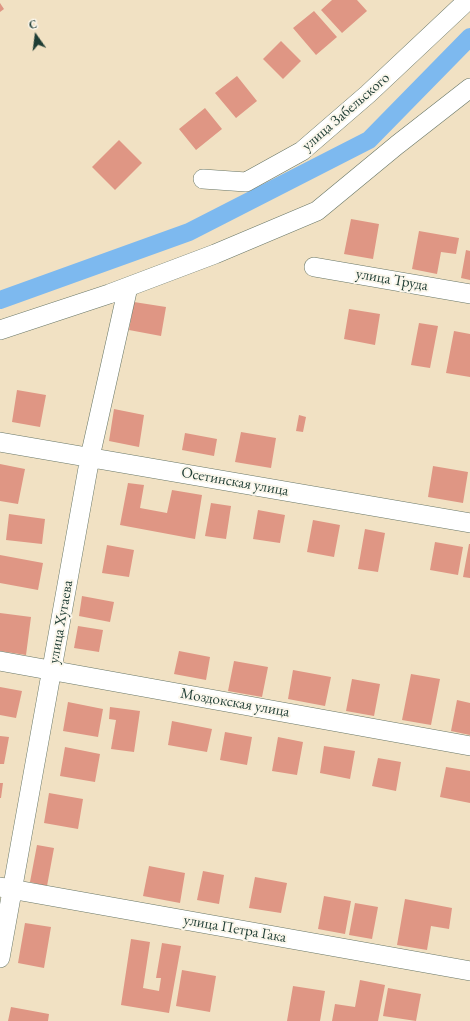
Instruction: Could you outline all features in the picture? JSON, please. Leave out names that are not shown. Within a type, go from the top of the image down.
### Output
[{"type":"street","name":"улица Забельского","points":[[203,179],[246,182],[302,151],[368,94],[468,0]]},
{"type":"street","points":[[0,330],[128,287],[216,254],[317,211],[397,145],[470,88]]},
{"type":"street","name":"улица Труда","points":[[314,266],[470,294]]},
{"type":"street","name":"улица Хугаева","points":[[0,958],[7,888],[52,670],[90,457],[128,287]]},
{"type":"street","name":"Осетинская улица","points":[[0,442],[470,523]]},
{"type":"street","name":"Моздокская улица","points":[[0,661],[470,746]]},
{"type":"street","name":"улица Петра Гака","points":[[7,888],[470,971]]},
{"type":"building","points":[[332,0],[357,0],[367,11],[342,33],[321,10]]},
{"type":"building","points":[[0,3],[4,9],[0,12]]},
{"type":"building","points":[[314,11],[337,37],[316,55],[293,28]]},
{"type":"building","points":[[281,41],[301,61],[283,79],[263,59]]},
{"type":"building","points":[[237,76],[257,101],[236,118],[215,93]]},
{"type":"building","points":[[205,108],[222,129],[196,150],[179,129]]},
{"type":"building","points":[[119,140],[142,163],[115,190],[92,167]]},
{"type":"building","points":[[351,219],[379,224],[373,259],[344,254]]},
{"type":"building","points":[[419,231],[459,238],[456,254],[441,252],[437,274],[412,269]]},
{"type":"building","points":[[466,250],[470,251],[470,280],[461,278]]},
{"type":"building","points":[[134,302],[166,307],[161,336],[129,330]]},
{"type":"building","points":[[349,309],[380,314],[375,345],[344,339]]},
{"type":"building","points":[[419,323],[438,326],[430,368],[411,365]]},
{"type":"building","points":[[454,331],[470,334],[470,377],[446,373]]},
{"type":"building","points":[[17,390],[46,395],[40,427],[12,422]]},
{"type":"building","points":[[114,409],[144,415],[139,447],[109,441]]},
{"type":"building","points":[[299,415],[306,417],[303,432],[296,431]]},
{"type":"building","points":[[241,432],[276,438],[271,468],[235,462]]},
{"type":"building","points":[[185,433],[217,439],[214,456],[182,450]]},
{"type":"building","points":[[0,464],[25,469],[18,504],[0,501]]},
{"type":"building","points":[[433,466],[468,472],[463,503],[428,497]]},
{"type":"building","points":[[128,483],[144,485],[140,508],[167,513],[172,490],[202,495],[195,539],[120,525]]},
{"type":"building","points":[[211,503],[231,506],[226,539],[205,536]]},
{"type":"building","points":[[258,510],[285,515],[280,543],[253,539]]},
{"type":"building","points":[[9,514],[45,519],[42,544],[6,540]]},
{"type":"building","points":[[313,520],[340,525],[334,557],[307,552]]},
{"type":"building","points":[[365,529],[385,533],[378,572],[358,569]]},
{"type":"building","points":[[435,542],[463,547],[458,575],[430,570]]},
{"type":"building","points":[[470,544],[470,578],[463,577]]},
{"type":"building","points":[[107,545],[134,550],[129,577],[102,573]]},
{"type":"building","points":[[0,555],[43,563],[38,590],[0,583]]},
{"type":"building","points":[[82,596],[114,602],[110,622],[79,616]]},
{"type":"building","points":[[0,613],[31,617],[26,655],[0,651]]},
{"type":"building","points":[[78,626],[103,630],[99,652],[74,648]]},
{"type":"building","points":[[179,651],[210,657],[206,680],[174,674]]},
{"type":"building","points":[[234,661],[268,667],[262,697],[228,691]]},
{"type":"building","points":[[293,670],[331,677],[325,706],[288,699]]},
{"type":"building","points":[[411,674],[440,679],[431,725],[402,720]]},
{"type":"building","points":[[352,679],[380,684],[374,716],[346,711]]},
{"type":"building","points":[[0,687],[22,691],[16,718],[0,715]]},
{"type":"building","points":[[457,700],[470,703],[470,735],[451,731]]},
{"type":"building","points":[[68,702],[103,709],[98,737],[63,731]]},
{"type":"building","points":[[110,707],[140,711],[134,752],[111,749],[116,720],[109,719]]},
{"type":"building","points":[[172,721],[212,729],[207,752],[168,745]]},
{"type":"building","points":[[225,732],[252,737],[247,765],[220,760]]},
{"type":"building","points":[[0,736],[9,737],[4,764],[0,764]]},
{"type":"building","points":[[278,737],[303,742],[297,775],[272,771]]},
{"type":"building","points":[[324,746],[355,751],[350,779],[320,773]]},
{"type":"building","points":[[65,747],[100,754],[95,782],[60,776]]},
{"type":"building","points":[[378,758],[401,762],[396,791],[372,786]]},
{"type":"building","points":[[446,767],[470,771],[470,803],[440,797]]},
{"type":"building","points":[[0,783],[3,783],[1,798],[0,798]]},
{"type":"building","points":[[49,793],[83,799],[78,829],[44,823]]},
{"type":"building","points":[[37,845],[54,848],[47,886],[30,882]]},
{"type":"building","points":[[149,866],[185,873],[180,903],[143,896]]},
{"type":"building","points":[[203,871],[224,875],[219,904],[197,900]]},
{"type":"building","points":[[255,877],[287,883],[281,913],[249,908]]},
{"type":"building","points":[[324,896],[351,901],[345,934],[318,929]]},
{"type":"building","points":[[405,899],[452,908],[449,929],[431,926],[427,950],[397,945]]},
{"type":"building","points":[[355,903],[378,907],[372,939],[349,935]]},
{"type":"building","points":[[25,923],[51,927],[44,968],[18,963]]},
{"type":"building","points":[[131,939],[150,942],[143,988],[159,991],[161,978],[156,978],[162,943],[181,946],[169,1013],[121,1005]]},
{"type":"building","points":[[182,970],[216,976],[210,1012],[176,1006]]},
{"type":"building","points":[[360,980],[385,985],[378,1021],[332,1021],[335,1004],[355,1007]]},
{"type":"building","points":[[293,986],[325,991],[320,1021],[287,1021]]},
{"type":"building","points":[[388,988],[421,994],[416,1021],[383,1016]]},
{"type":"building","points":[[11,1007],[49,1014],[48,1021],[8,1021]]},
{"type":"waterway","points":[[0,300],[189,232],[369,140],[470,37]]}]
